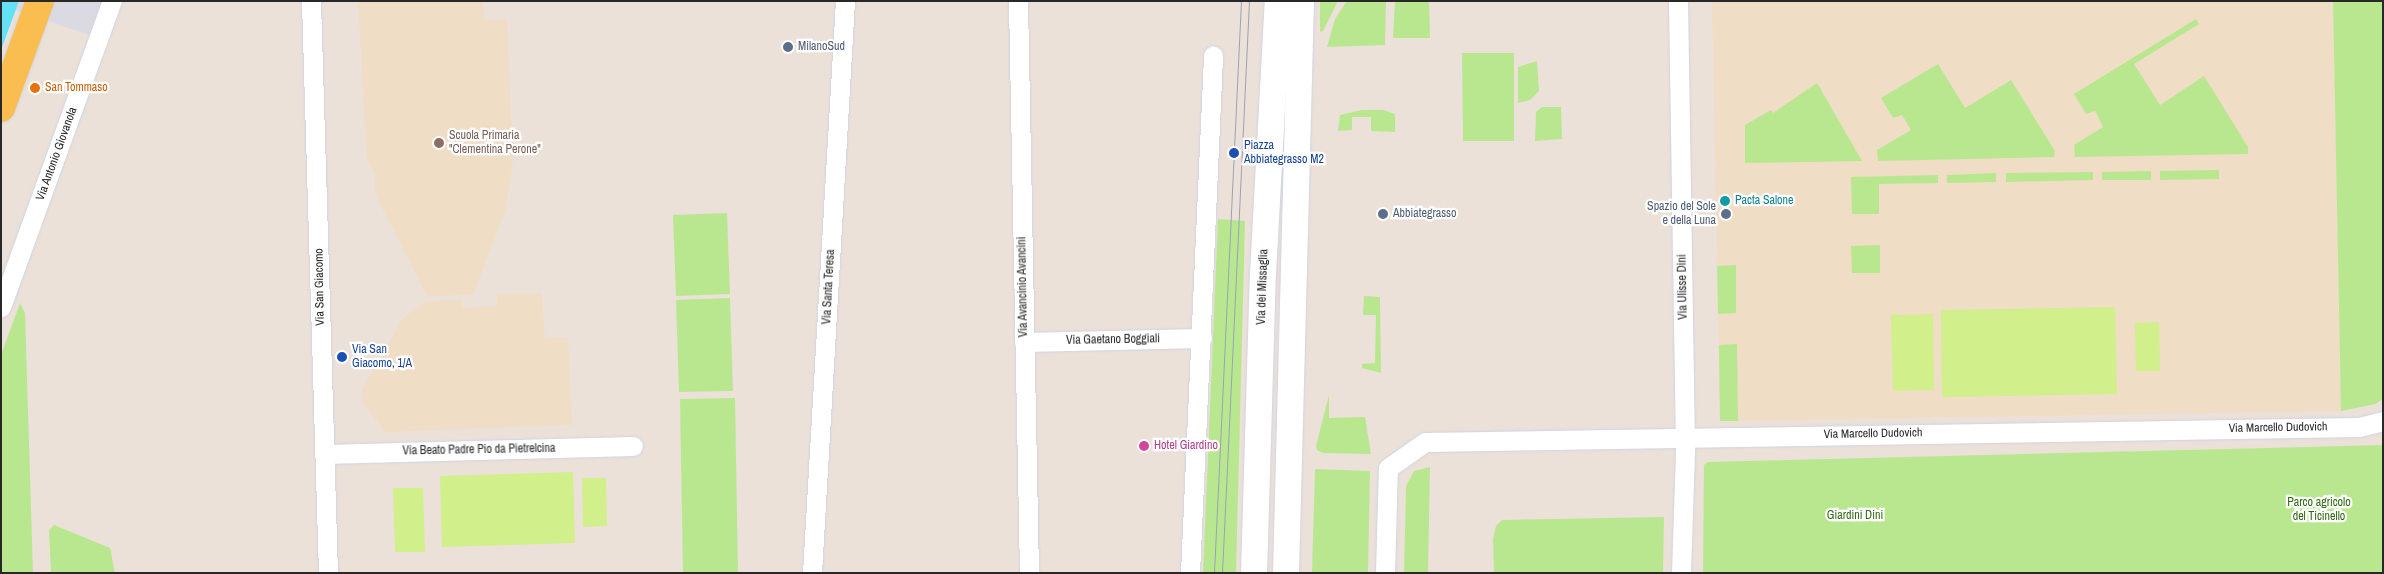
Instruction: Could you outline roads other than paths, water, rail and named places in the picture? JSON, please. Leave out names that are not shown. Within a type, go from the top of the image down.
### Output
[{"type":"main road","points":[[1,108],[40,1]]},
{"type":"main road","name":"Via dei Missaglia","points":[[1254,573],[1263,274],[1278,1]]},
{"type":"main road","points":[[1286,573],[1301,1]]},
{"type":"street","name":"Via Antonio Giovanola","points":[[1,307],[112,1]]},
{"type":"street","name":"Via San Giacomo","points":[[311,1],[328,573]]},
{"type":"street","name":"Via Santa Teresa","points":[[812,573],[845,1]]},
{"type":"street","name":"Via Avancinio Avancini","points":[[1018,1],[1029,573]]},
{"type":"street","name":"Via Ulisse Dini","points":[[1678,1],[1685,437],[1681,573]]},
{"type":"street","points":[[1190,573],[1202,338],[1213,56]]},
{"type":"street","name":"Via Gaetano Boggiali","points":[[1024,342],[1202,338]]},
{"type":"street","name":"Via Marcello Dudovich","points":[[1386,573],[1388,468],[1425,442],[2352,427],[2383,421]]},
{"type":"street","name":"Via Beato Padre Pio da Pietrelcina","points":[[324,454],[633,446]]},
{"type":"water","points":[[1,1],[19,1],[1,50]]},
{"type":"tram line","points":[[1214,573],[1241,1]]},
{"type":"tram line","points":[[1222,573],[1249,1]]},
{"type":"place","name":"MilanoSud","points":[[788,47]]},
{"type":"place","name":"San Tommaso","points":[[35,88]]},
{"type":"place","name":"Scuola Primaria \"Clementina Perone\"","points":[[439,143]]},
{"type":"place","name":"Piazza Abbiategrasso M2","points":[[1234,153]]},
{"type":"place","name":"Pacta Salone","points":[[1725,201]]},
{"type":"place","name":"Abbiategrasso","points":[[1383,214]]},
{"type":"place","name":"Spazio del Sole e della Luna","points":[[1726,214]]},
{"type":"place","name":"Via San Giacomo, 1/A","points":[[342,357]]},
{"type":"place","name":"Hotel Giardino","points":[[1144,446]]},
{"type":"park label","name":"Parco agricolo del Ticinello","points":[[2319,510]]},
{"type":"park label","name":"Giardini Dini","points":[[1855,516]]}]
